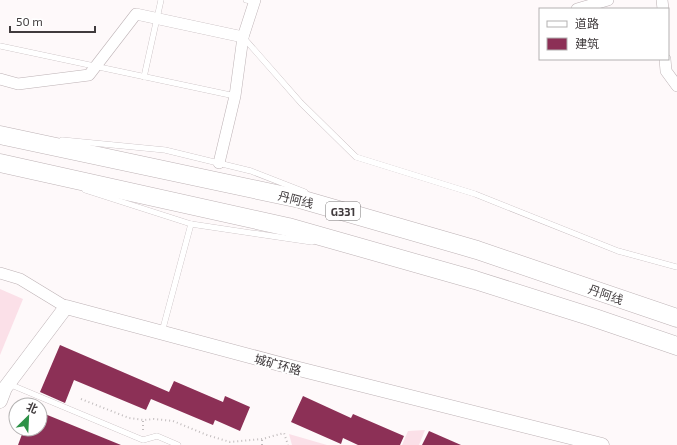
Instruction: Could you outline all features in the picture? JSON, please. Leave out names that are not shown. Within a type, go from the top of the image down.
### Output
[{"type":"highway","name":"丹阿线","points":[[0,134],[300,199],[477,250],[677,318]]},
{"type":"highway","name":"G331","points":[[3,164],[288,227],[474,280],[592,317],[677,346]]},
{"type":"street","points":[[219,163],[235,96],[243,36],[251,0]]},
{"type":"street","points":[[580,8],[608,0]]},
{"type":"street","points":[[0,79],[18,84],[89,75],[136,14],[243,36]]},
{"type":"street","points":[[665,60],[666,70],[677,86]]},
{"type":"street","points":[[0,273],[20,279],[66,307],[5,388],[0,401]]},
{"type":"street","name":"城矿环路","points":[[66,307],[291,367],[602,445]]},
{"type":"lane","points":[[144,77],[161,0]]},
{"type":"lane","points":[[243,36],[301,103],[356,157],[475,194],[618,251],[677,267]]},
{"type":"lane","points":[[0,46],[235,96]]},
{"type":"lane","points":[[0,134],[47,138]]},
{"type":"lane","points":[[55,139],[165,150],[251,171],[310,194]]},
{"type":"lane","points":[[3,164],[67,184]]},
{"type":"lane","points":[[82,189],[191,224],[315,243]]},
{"type":"lane","points":[[324,200],[391,225]]},
{"type":"lane","points":[[162,333],[191,224]]},
{"type":"lane","points":[[323,244],[378,252]]},
{"type":"lane","points":[[9,384],[142,442],[157,436],[178,445]]},
{"type":"path","points":[[81,399],[129,418],[173,421],[207,435],[230,442],[262,439],[284,433],[288,445]]},
{"type":"path","points":[[262,439],[262,445]]},
{"type":"shaded area","points":[[0,289],[23,299],[0,355]]},
{"type":"shaded area","points":[[425,430],[419,445],[402,445],[408,431]]},
{"type":"shaded area","points":[[289,434],[327,445],[292,445]]},
{"type":"building","points":[[60,345],[169,392],[174,381],[223,402],[225,396],[250,407],[240,431],[215,420],[213,425],[151,399],[146,410],[74,380],[65,403],[40,392]]},
{"type":"building","points":[[303,396],[351,418],[353,414],[404,436],[400,445],[358,445],[343,438],[341,444],[291,422]]},
{"type":"building","points":[[48,415],[121,445],[18,445],[21,437],[48,437]]},
{"type":"building","points":[[429,431],[461,445],[422,445]]}]
